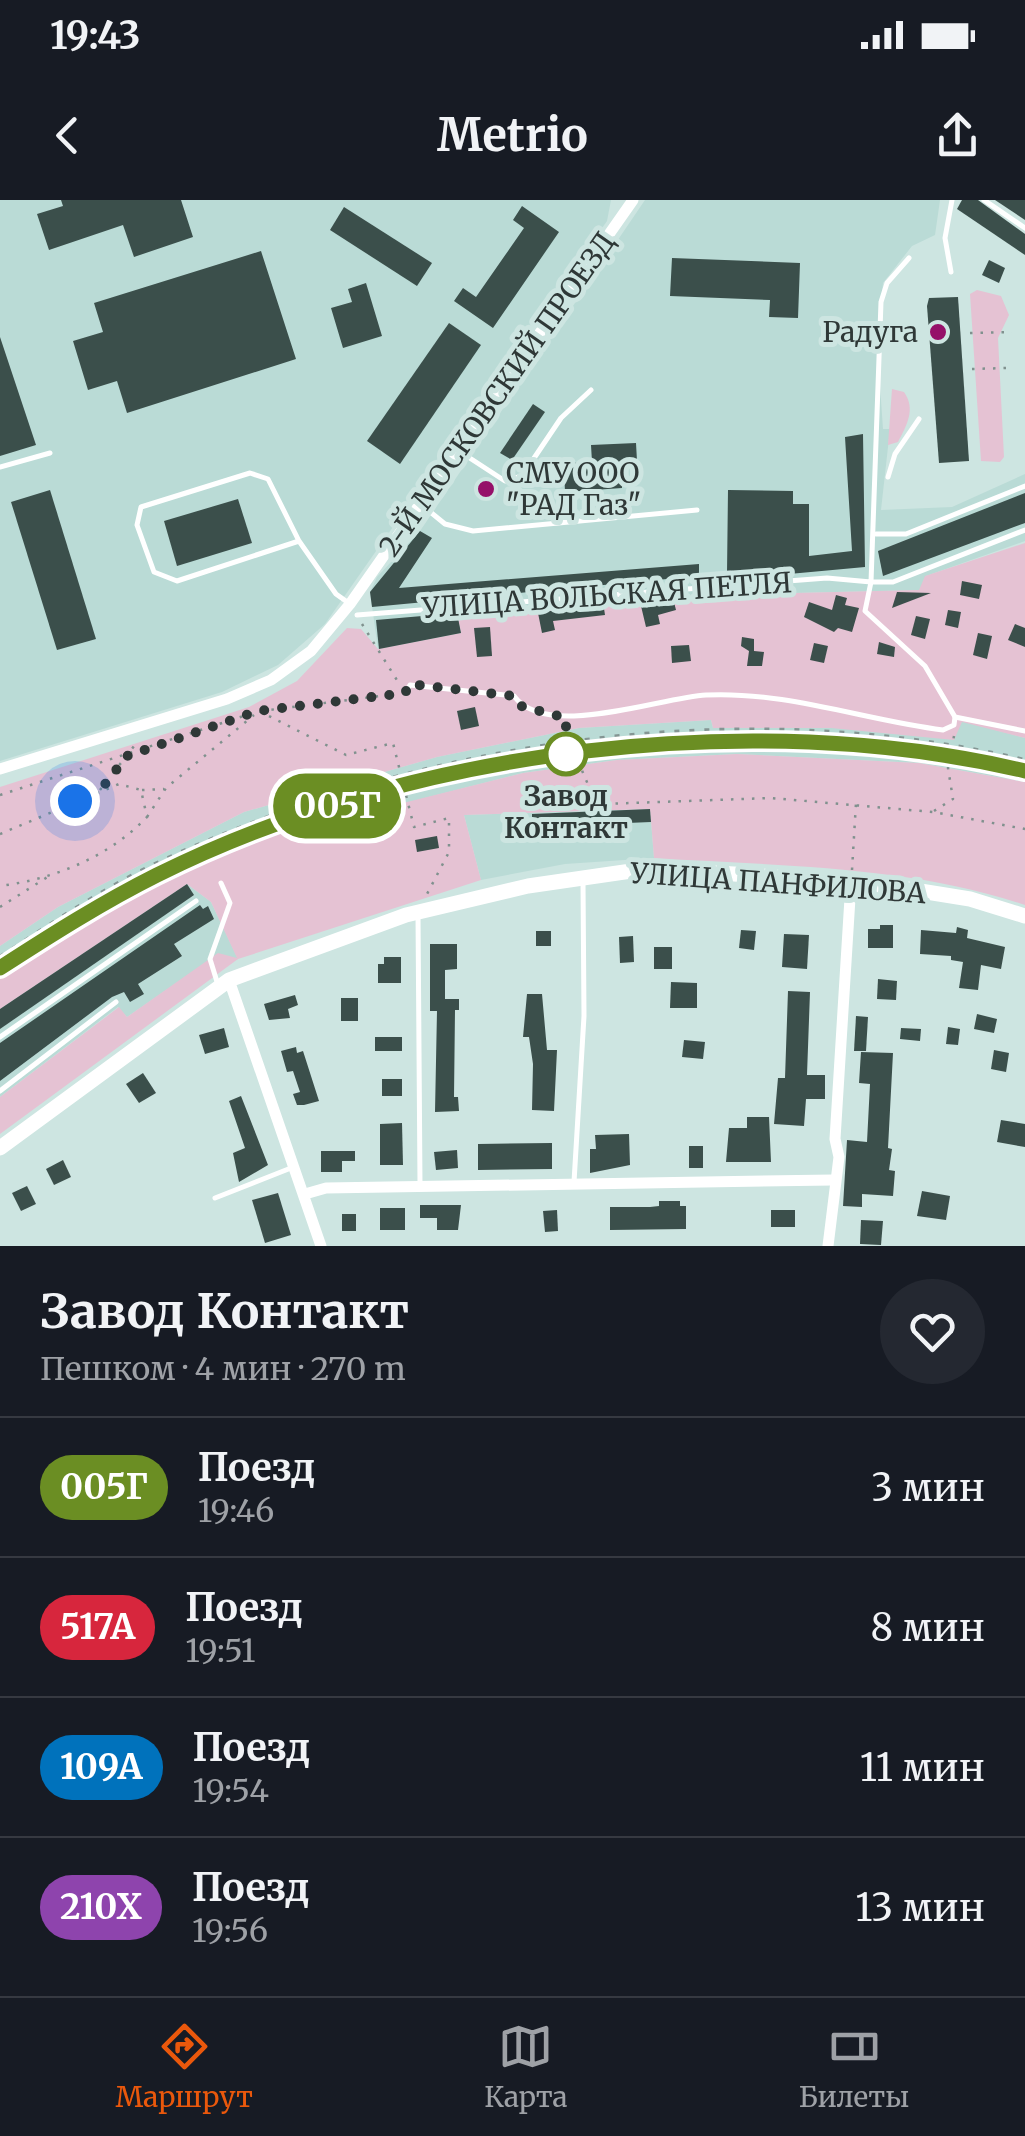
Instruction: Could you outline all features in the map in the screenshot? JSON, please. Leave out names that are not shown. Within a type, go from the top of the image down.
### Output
[{"type":"main road","name":"УЛИЦА ПАНФИЛОВА","points":[[0,1148],[224,984],[418,912],[582,875],[645,870],[852,876],[970,899],[1025,916]]},
{"type":"street","name":"2-Й МОСКОВСКИЙ ПРОЕЗД","points":[[0,769],[153,722],[271,680],[311,651],[353,609],[360,588],[633,200]]},
{"type":"street","points":[[828,1246],[839,1157],[835,1139],[852,876]]},
{"type":"street","points":[[224,984],[322,1246]]},
{"type":"street","points":[[305,1194],[326,1188],[834,1180]]},
{"type":"lane","points":[[951,272],[945,238],[952,200]]},
{"type":"lane","points":[[984,200],[1025,228]]},
{"type":"lane","points":[[405,693],[410,684],[514,696],[521,706],[566,718],[707,695],[786,700],[943,730],[954,725],[954,717],[925,666],[865,611],[876,534],[881,302],[887,284],[909,258]]},
{"type":"lane","points":[[459,451],[505,481],[522,476],[561,418],[592,390]]},
{"type":"lane","points":[[888,478],[895,454],[919,420]]},
{"type":"lane","points":[[0,467],[50,453]]},
{"type":"lane","points":[[299,540],[178,582],[154,572],[137,525],[141,508],[250,473],[268,479],[299,540],[336,594],[353,609]]},
{"type":"lane","points":[[876,534],[906,534],[1025,486]]},
{"type":"lane","points":[[420,504],[446,524],[473,531],[697,510]]},
{"type":"lane","name":"УЛИЦА ВОЛЬСКАЯ ПЕТЛЯ","points":[[353,609],[827,578],[893,582],[1025,530]]},
{"type":"lane","points":[[954,717],[1025,731]]},
{"type":"lane","points":[[574,1183],[584,1016],[582,875]]},
{"type":"lane","points":[[220,883],[230,903],[210,959],[224,984]]},
{"type":"lane","points":[[0,1038],[196,901]]},
{"type":"lane","points":[[418,912],[420,1188]]},
{"type":"lane","points":[[0,1091],[116,1002]]},
{"type":"lane","points":[[215,1198],[295,1166]]},
{"type":"path","points":[[970,334],[1012,332]]},
{"type":"path","points":[[972,369],[1006,368]]},
{"type":"path","points":[[0,795],[258,711],[405,693],[353,609]]},
{"type":"path","points":[[258,711],[346,755],[393,742],[414,827],[448,818],[449,852],[418,912]]},
{"type":"path","points":[[0,907],[55,872],[125,840],[147,817],[166,788],[258,711]]},
{"type":"path","points":[[99,792],[153,722]]},
{"type":"path","points":[[933,812],[953,799],[948,768],[954,747]]},
{"type":"path","points":[[578,761],[592,794],[604,804],[771,798],[933,812],[1025,828]]},
{"type":"path","points":[[0,834],[119,784],[141,790],[166,788]]},
{"type":"path","points":[[141,790],[147,817]]},
{"type":"path","points":[[852,876],[856,804]]},
{"type":"path","points":[[0,886],[55,872]]},
{"type":"shaded area","points":[[0,200],[611,200],[607,221],[325,624],[278,665],[222,692],[0,761]]},
{"type":"shaded area","points":[[645,200],[940,200],[935,235],[912,246],[883,283],[877,342],[883,429],[890,429],[881,510],[952,507],[1025,474],[1025,541],[926,576],[920,590],[624,597],[457,613],[461,633],[378,649],[370,592],[377,577],[420,531]]},
{"type":"shaded area","points":[[977,290],[1001,296],[1009,315],[998,338],[1004,457],[1000,462],[981,461],[970,294]]},
{"type":"shaded area","points":[[892,389],[904,392],[910,411],[898,442],[888,445]]},
{"type":"shaded area","points":[[1025,543],[1025,738],[962,722],[954,740],[831,728],[713,728],[711,720],[579,728],[437,757],[244,812],[58,907],[0,946],[0,787],[249,707],[297,681],[347,628],[361,629],[378,649],[461,633],[457,613],[624,597],[919,590],[925,576]]},
{"type":"shaded area","points":[[711,720],[713,728],[962,721],[1025,738],[1025,782],[919,763],[737,754],[617,760],[523,773],[351,817],[349,810],[256,841],[158,883],[0,977],[0,946],[58,907],[244,812],[437,757],[579,728]]},
{"type":"shaded area","points":[[737,754],[919,763],[1025,782],[1025,905],[935,882],[841,869],[654,858],[650,809],[464,815],[481,880],[238,959],[0,1134],[0,1097],[119,1007],[127,1017],[218,953],[237,958],[211,902],[187,884],[0,1009],[0,977],[158,883],[256,841],[349,810],[351,816],[523,773],[617,760]]},
{"type":"shaded area","points":[[650,809],[654,858],[565,864],[481,880],[464,815]]},
{"type":"shaded area","points":[[187,884],[211,902],[238,959],[169,988],[127,1017],[118,1007],[0,1097],[0,1009]]},
{"type":"building","points":[[61,200],[181,200],[193,237],[134,257],[123,225],[49,250],[37,214],[63,206]]},
{"type":"building","points":[[962,200],[978,200],[1025,234],[1025,255],[957,209]]},
{"type":"building","points":[[995,200],[1025,200],[1025,220]]},
{"type":"building","points":[[522,206],[559,232],[493,328],[454,301],[463,288],[476,297],[524,228],[513,220]]},
{"type":"building","points":[[344,207],[432,263],[417,286],[330,230]]},
{"type":"building","points":[[261,251],[296,359],[127,413],[117,381],[88,390],[73,341],[103,332],[94,303]]},
{"type":"building","points":[[672,258],[800,263],[798,318],[769,317],[770,300],[670,296]]},
{"type":"building","points":[[989,260],[1005,268],[999,283],[982,275]]},
{"type":"building","points":[[366,283],[382,336],[343,348],[331,308],[352,302],[348,289]]},
{"type":"building","points":[[958,297],[969,461],[939,463],[927,306],[929,298]]},
{"type":"building","points":[[449,323],[481,345],[400,464],[367,441]]},
{"type":"building","points":[[0,337],[36,445],[0,456]]},
{"type":"building","points":[[533,404],[545,412],[512,460],[500,453]]},
{"type":"building","points":[[863,434],[865,567],[736,579],[735,573],[727,573],[728,490],[793,491],[793,504],[809,504],[809,556],[852,551],[845,437]]},
{"type":"building","points":[[636,443],[637,461],[621,462],[622,488],[565,492],[564,469],[569,469],[568,463],[592,462],[591,445]]},
{"type":"building","points":[[50,490],[96,639],[57,650],[11,502]]},
{"type":"building","points":[[1025,493],[1025,523],[883,576],[878,551]]},
{"type":"building","points":[[238,499],[252,543],[177,566],[164,521]]},
{"type":"building","points":[[420,531],[432,538],[399,588],[699,564],[699,576],[372,607],[370,592]]},
{"type":"building","points":[[962,581],[982,585],[979,599],[960,595]]},
{"type":"building","points":[[897,592],[931,593],[892,608]]},
{"type":"building","points":[[836,595],[847,598],[845,605],[859,608],[852,632],[838,628],[834,632],[804,617],[809,602],[832,610]]},
{"type":"building","points":[[673,598],[676,610],[658,615],[660,624],[646,627],[641,606]]},
{"type":"building","points":[[603,602],[605,615],[553,621],[555,630],[542,633],[538,613]]},
{"type":"building","points":[[948,610],[961,612],[958,628],[945,625]]},
{"type":"building","points":[[457,613],[461,633],[379,649],[376,620]]},
{"type":"building","points":[[916,616],[930,619],[925,639],[911,635]]},
{"type":"building","points":[[1015,624],[1025,628],[1025,647],[1008,640]]},
{"type":"building","points":[[490,627],[492,656],[477,657],[474,628]]},
{"type":"building","points":[[978,633],[992,636],[987,659],[973,655]]},
{"type":"building","points":[[742,637],[754,639],[754,651],[764,652],[762,666],[747,666],[749,651],[741,646]]},
{"type":"building","points":[[879,642],[895,647],[894,657],[877,654]]},
{"type":"building","points":[[814,643],[828,646],[824,663],[810,660]]},
{"type":"building","points":[[689,645],[691,661],[672,663],[671,646]]},
{"type":"building","points":[[475,707],[479,726],[461,730],[457,711]]},
{"type":"building","points":[[650,809],[651,822],[532,827],[532,814]]},
{"type":"building","points":[[437,836],[439,848],[417,852],[415,840]]},
{"type":"building","points":[[187,884],[194,895],[0,1029],[0,1009]]},
{"type":"building","points":[[200,905],[203,909],[208,906],[214,919],[174,944],[182,956],[138,984],[144,994],[130,1002],[124,992],[112,997],[0,1081],[0,1043]]},
{"type":"building","points":[[880,925],[893,925],[893,948],[868,948],[868,929],[880,929]]},
{"type":"building","points":[[957,927],[968,930],[967,938],[1005,947],[1001,969],[981,965],[978,990],[959,988],[963,962],[951,960],[951,956],[920,954],[921,930],[956,933]]},
{"type":"building","points":[[741,930],[756,931],[754,950],[739,948]]},
{"type":"building","points":[[536,931],[551,931],[551,946],[536,946]]},
{"type":"building","points":[[784,934],[809,935],[807,969],[782,967]]},
{"type":"building","points":[[633,936],[634,962],[620,963],[619,937]]},
{"type":"building","points":[[430,944],[457,944],[457,969],[445,970],[445,999],[459,999],[459,1010],[455,1010],[454,1097],[458,1097],[459,1111],[435,1112],[437,1011],[430,1011]]},
{"type":"building","points":[[654,947],[672,947],[672,969],[654,969]]},
{"type":"building","points":[[384,957],[401,957],[401,983],[378,983],[378,964],[384,964]]},
{"type":"building","points":[[878,979],[897,981],[896,1000],[877,999]]},
{"type":"building","points":[[671,982],[697,983],[697,1008],[670,1008]]},
{"type":"building","points":[[788,991],[810,992],[807,1075],[825,1075],[825,1099],[806,1099],[804,1126],[774,1124],[778,1078],[785,1078]]},
{"type":"building","points":[[527,994],[542,994],[547,1050],[557,1050],[554,1111],[532,1110],[533,1064],[529,1037],[523,1037]]},
{"type":"building","points":[[295,995],[298,1005],[288,1009],[290,1018],[269,1020],[264,1004]]},
{"type":"building","points":[[341,998],[358,998],[358,1021],[341,1021]]},
{"type":"building","points":[[977,1014],[997,1019],[994,1033],[974,1029]]},
{"type":"building","points":[[856,1016],[868,1017],[866,1051],[854,1051]]},
{"type":"building","points":[[948,1027],[960,1029],[958,1045],[946,1044]]},
{"type":"building","points":[[224,1028],[229,1047],[205,1054],[199,1035]]},
{"type":"building","points":[[901,1028],[921,1029],[920,1041],[900,1039]]},
{"type":"building","points":[[375,1037],[402,1037],[402,1051],[375,1051]]},
{"type":"building","points":[[684,1040],[705,1042],[703,1059],[682,1057]]},
{"type":"building","points":[[296,1047],[297,1053],[303,1051],[319,1101],[297,1105],[293,1094],[300,1092],[293,1071],[287,1072],[281,1051]]},
{"type":"building","points":[[994,1050],[1009,1053],[1006,1072],[991,1069]]},
{"type":"building","points":[[861,1052],[893,1053],[888,1148],[892,1149],[889,1170],[895,1171],[893,1196],[862,1194],[862,1207],[843,1206],[847,1140],[867,1142],[870,1084],[859,1083]]},
{"type":"building","points":[[143,1073],[156,1093],[139,1103],[126,1084]]},
{"type":"building","points":[[382,1079],[402,1079],[402,1096],[382,1096]]},
{"type":"building","points":[[241,1096],[268,1165],[239,1182],[233,1153],[245,1148],[229,1101]]},
{"type":"building","points":[[747,1117],[769,1117],[771,1162],[726,1162],[729,1128],[747,1128]]},
{"type":"building","points":[[1001,1120],[1025,1124],[1025,1147],[997,1142]]},
{"type":"building","points":[[402,1123],[403,1165],[380,1165],[380,1124]]},
{"type":"building","points":[[629,1134],[630,1165],[590,1173],[590,1149],[596,1149],[595,1135]]},
{"type":"building","points":[[552,1143],[552,1169],[478,1170],[478,1144]]},
{"type":"building","points":[[689,1146],[703,1146],[703,1168],[689,1168]]},
{"type":"building","points":[[457,1150],[458,1168],[436,1170],[434,1152]]},
{"type":"building","points":[[321,1151],[355,1151],[355,1161],[342,1161],[342,1172],[321,1172]]},
{"type":"building","points":[[63,1160],[71,1177],[54,1185],[46,1169]]},
{"type":"building","points":[[27,1186],[36,1204],[21,1211],[12,1193]]},
{"type":"building","points":[[922,1191],[950,1196],[946,1220],[917,1216]]},
{"type":"building","points":[[278,1193],[291,1235],[265,1243],[252,1200]]},
{"type":"building","points":[[659,1201],[680,1201],[680,1206],[686,1206],[686,1229],[610,1230],[610,1207],[659,1206]]},
{"type":"building","points":[[420,1205],[461,1205],[458,1230],[437,1230],[437,1218],[420,1218]]},
{"type":"building","points":[[380,1208],[405,1208],[405,1230],[380,1230]]},
{"type":"building","points":[[557,1210],[558,1231],[545,1232],[543,1211]]},
{"type":"building","points":[[771,1210],[795,1210],[795,1227],[771,1227]]},
{"type":"building","points":[[342,1214],[356,1214],[356,1231],[342,1231]]},
{"type":"building","points":[[861,1220],[883,1221],[881,1245],[860,1244]]},
{"type":"railway","points":[[0,957],[97,895],[157,863],[259,821],[364,786],[472,759],[583,740],[694,731],[806,731],[916,740],[1025,760]]},
{"type":"train","name":"005Г","points":[[0,968],[158,874],[252,834],[359,799],[533,758],[636,745],[738,741],[829,744],[924,754],[1025,771]]},
{"type":"place","name":"Радуга","points":[[938,332]]},
{"type":"place","name":"СМУ ООО \"РАД Газ\"","points":[[486,489]]},
{"type":"place","name":"Завод Контакт","points":[[566,754]]},
{"type":"route","points":[[75,801],[99,792],[127,756],[258,711],[405,693],[410,684],[514,696],[521,706],[566,718],[566,754]]}]
